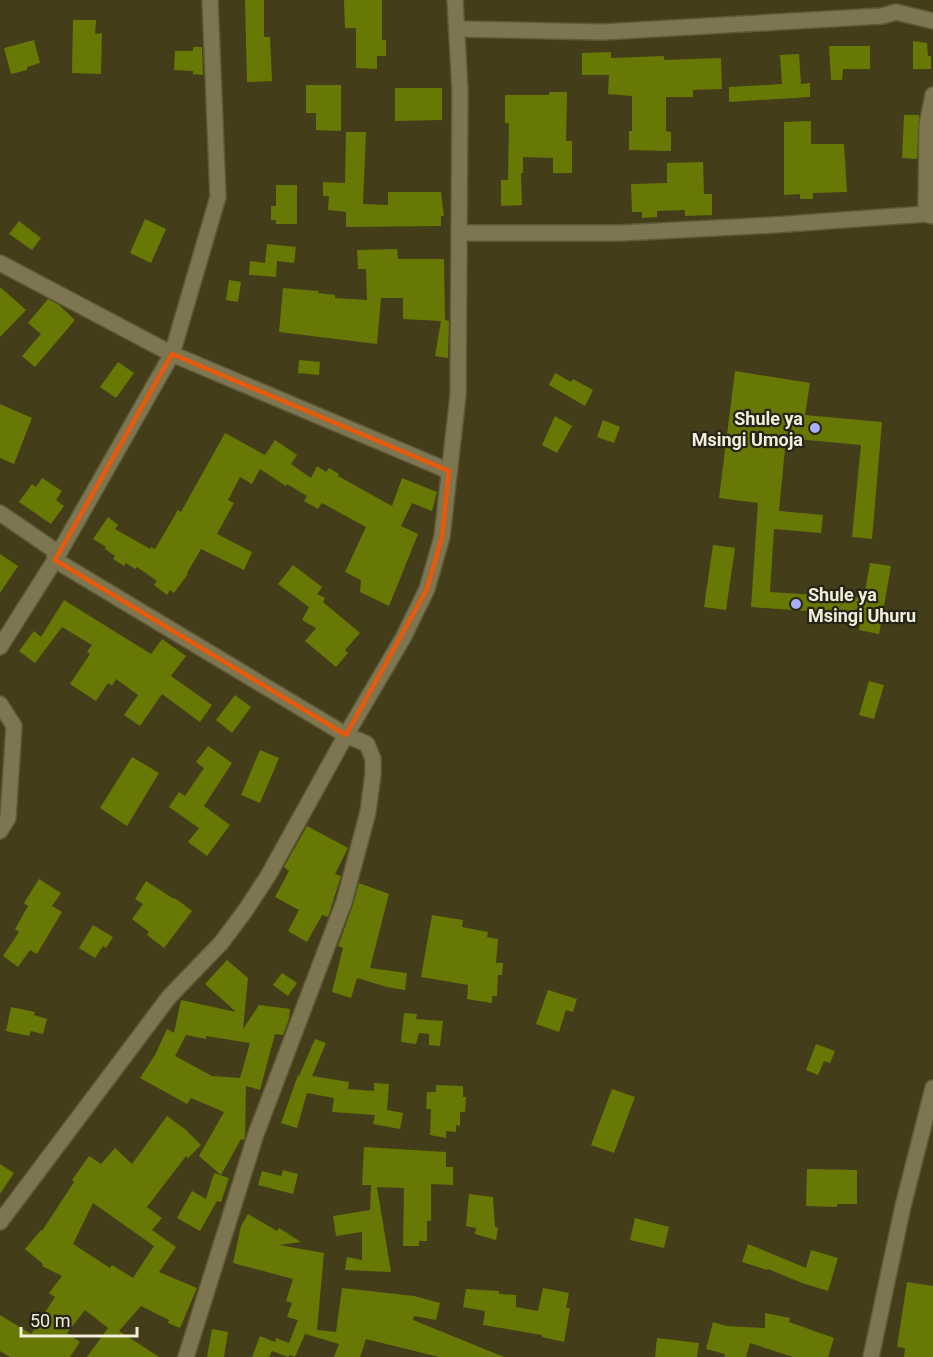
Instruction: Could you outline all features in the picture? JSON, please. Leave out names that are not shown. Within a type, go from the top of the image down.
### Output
[{"type":"street","points":[[0,647],[55,560],[172,354],[218,197],[210,0]]},
{"type":"street","points":[[0,1222],[169,997],[220,943],[245,911],[268,876],[403,638],[427,589],[442,537],[458,395],[460,91],[455,0]]},
{"type":"street","points":[[457,29],[603,32],[882,16],[897,6],[933,21]]},
{"type":"street","points":[[459,233],[621,233],[930,215],[927,125],[933,95]]},
{"type":"street","points":[[0,263],[172,354],[449,471]]},
{"type":"street","points":[[0,513],[54,550],[55,560]]},
{"type":"street","points":[[55,560],[346,735],[367,744],[373,759],[373,774],[365,824],[344,902],[256,1134],[186,1357]]},
{"type":"street","points":[[0,704],[14,726],[8,818],[0,831]]},
{"type":"street","points":[[871,1357],[903,1206],[933,1088]]},
{"type":"highlighted area","points":[[172,354],[449,471],[442,537],[427,589],[346,735],[55,560]]},
{"type":"building","points":[[245,0],[264,0],[264,37],[270,37],[272,81],[247,82]]},
{"type":"building","points":[[344,0],[382,0],[382,40],[386,40],[386,56],[377,56],[377,69],[356,68],[356,28],[345,28]]},
{"type":"building","points":[[73,20],[96,20],[95,34],[102,33],[101,74],[72,73]]},
{"type":"building","points":[[34,40],[40,63],[27,67],[27,70],[11,74],[4,48]]},
{"type":"building","points":[[913,41],[927,43],[928,56],[931,56],[931,69],[913,69]]},
{"type":"building","points":[[829,46],[870,46],[870,69],[843,69],[842,80],[831,80]]},
{"type":"building","points":[[193,47],[202,47],[203,75],[193,74],[193,71],[174,70],[175,51],[193,51]]},
{"type":"building","points":[[611,52],[611,58],[664,56],[664,60],[721,58],[722,89],[693,90],[693,97],[666,97],[666,131],[671,132],[671,151],[629,150],[629,131],[632,131],[632,96],[608,94],[609,75],[582,75],[582,53]]},
{"type":"building","points":[[799,54],[801,84],[810,83],[810,97],[729,102],[729,87],[782,84],[780,55]]},
{"type":"building","points":[[306,85],[341,85],[341,131],[316,130],[316,113],[306,113]]},
{"type":"building","points":[[395,88],[442,88],[442,120],[395,121]]},
{"type":"building","points":[[549,92],[567,92],[566,141],[572,141],[572,173],[553,173],[553,158],[523,157],[522,205],[501,206],[501,180],[508,180],[509,123],[505,123],[505,95],[549,95]]},
{"type":"building","points":[[904,115],[919,115],[917,159],[902,158]]},
{"type":"building","points":[[811,121],[811,144],[844,144],[847,192],[813,193],[813,199],[800,199],[800,194],[784,195],[784,122]]},
{"type":"building","points":[[346,132],[366,132],[363,204],[388,205],[388,192],[441,192],[444,216],[441,216],[441,226],[346,227],[346,212],[328,210],[329,196],[323,196],[323,182],[345,183]]},
{"type":"building","points":[[703,162],[704,194],[712,194],[712,215],[685,216],[685,210],[657,211],[657,217],[642,218],[642,212],[632,212],[631,184],[667,183],[667,163]]},
{"type":"building","points":[[276,185],[297,185],[297,224],[276,224],[276,220],[271,220],[271,206],[276,206]]},
{"type":"building","points":[[145,219],[166,229],[151,263],[130,253]]},
{"type":"building","points":[[19,221],[41,238],[32,250],[9,234]]},
{"type":"building","points":[[267,244],[296,247],[294,263],[277,261],[276,277],[249,275],[250,261],[265,263]]},
{"type":"building","points":[[397,249],[398,259],[444,259],[445,320],[449,321],[448,358],[435,356],[441,321],[403,319],[403,298],[381,298],[377,344],[279,332],[283,288],[319,291],[318,293],[335,295],[335,298],[367,300],[366,269],[358,269],[357,250]]},
{"type":"building","points":[[229,280],[241,282],[238,302],[226,300]]},
{"type":"building","points":[[0,287],[26,310],[0,337]]},
{"type":"building","points":[[48,299],[59,305],[75,320],[35,367],[22,356],[41,334],[28,323]]},
{"type":"building","points":[[299,360],[320,362],[319,375],[298,373]]},
{"type":"building","points":[[118,362],[134,373],[116,398],[100,387]]},
{"type":"building","points":[[735,371],[810,383],[805,415],[882,422],[872,539],[852,537],[861,445],[786,438],[779,511],[823,515],[821,533],[774,529],[770,592],[864,598],[870,563],[891,566],[879,634],[859,630],[861,615],[751,607],[758,503],[719,498]]},
{"type":"building","points":[[555,373],[571,382],[573,379],[593,390],[585,406],[549,385]]},
{"type":"building","points":[[0,404],[32,418],[14,464],[0,458]]},
{"type":"building","points":[[555,416],[572,426],[557,453],[542,445]]},
{"type":"building","points":[[603,420],[620,427],[614,443],[597,437]]},
{"type":"building","points":[[225,433],[265,455],[275,440],[297,455],[291,464],[311,478],[317,466],[326,472],[329,468],[339,474],[338,476],[392,506],[402,478],[437,492],[432,511],[412,503],[401,526],[418,534],[389,606],[360,592],[361,580],[345,572],[366,527],[322,503],[318,509],[304,501],[307,496],[260,469],[252,484],[240,477],[228,500],[234,503],[217,534],[252,552],[244,570],[201,549],[188,574],[174,593],[170,590],[167,595],[154,585],[157,581],[137,567],[135,569],[126,563],[124,566],[113,559],[115,556],[105,549],[106,547],[93,539],[108,517],[118,525],[115,529],[150,549],[151,547],[155,549],[178,510],[181,512]]},
{"type":"building","points":[[42,478],[62,491],[56,500],[64,506],[51,524],[19,502],[32,484],[36,487]]},
{"type":"building","points":[[713,545],[735,548],[726,610],[704,607]]},
{"type":"building","points":[[0,554],[18,566],[0,593]]},
{"type":"building","points":[[293,565],[322,587],[317,594],[325,598],[323,602],[360,633],[345,650],[348,653],[336,667],[305,641],[316,628],[302,620],[309,607],[278,584]]},
{"type":"building","points":[[64,600],[151,654],[162,639],[186,656],[171,676],[212,705],[200,722],[162,694],[140,726],[124,715],[138,695],[116,679],[112,686],[108,683],[96,701],[70,684],[90,654],[87,652],[92,645],[62,627],[35,663],[19,651],[34,631],[41,637]]},
{"type":"building","points":[[869,681],[884,685],[874,719],[859,715]]},
{"type":"building","points":[[235,695],[251,707],[232,733],[216,720]]},
{"type":"building","points":[[208,746],[232,763],[204,806],[230,825],[207,856],[188,842],[199,828],[169,807],[179,792],[185,796],[204,768],[196,762]]},
{"type":"building","points":[[260,750],[279,758],[260,803],[241,795]]},
{"type":"building","points":[[132,757],[159,773],[127,826],[100,808]]},
{"type":"building","points":[[307,826],[348,848],[335,874],[341,876],[328,917],[322,915],[307,942],[288,931],[299,910],[275,897],[289,871],[284,867]]},
{"type":"building","points":[[39,879],[61,893],[52,906],[62,912],[37,954],[30,950],[18,967],[3,956],[19,932],[15,929],[28,906],[24,903]]},
{"type":"building","points":[[146,881],[192,911],[164,948],[132,919],[143,904],[135,899]]},
{"type":"building","points":[[359,883],[389,894],[370,968],[407,973],[405,990],[357,978],[351,998],[332,992],[343,948],[338,946]]},
{"type":"building","points":[[432,915],[463,920],[462,927],[488,932],[487,937],[498,939],[496,963],[503,963],[502,975],[498,975],[497,996],[492,996],[492,1003],[467,999],[468,985],[421,977]]},
{"type":"building","points":[[93,925],[113,937],[106,948],[103,946],[95,958],[79,948]]},
{"type":"building","points":[[227,960],[248,978],[243,1029],[259,1005],[290,1009],[283,1035],[275,1034],[260,1090],[246,1086],[244,1140],[241,1139],[221,1175],[199,1156],[224,1112],[191,1098],[187,1104],[140,1078],[155,1055],[167,1029],[174,1033],[181,1000],[236,1012],[205,984]],"holes":[[[186,1035],[206,1039],[206,1036],[250,1043],[240,1078],[212,1076],[175,1056]]]},
{"type":"building","points":[[282,973],[297,983],[288,996],[273,985]]},
{"type":"building","points":[[548,990],[577,999],[573,1012],[566,1010],[559,1032],[536,1024]]},
{"type":"building","points":[[11,1007],[35,1012],[34,1015],[47,1019],[43,1034],[31,1031],[29,1036],[6,1031]]},
{"type":"building","points":[[404,1013],[417,1014],[416,1019],[443,1021],[440,1046],[429,1045],[429,1034],[419,1033],[416,1044],[401,1042]]},
{"type":"building","points":[[315,1039],[326,1043],[312,1076],[349,1082],[348,1089],[374,1091],[374,1083],[389,1084],[387,1110],[403,1113],[400,1129],[373,1124],[375,1115],[332,1112],[334,1098],[307,1093],[297,1128],[281,1123],[298,1075]]},
{"type":"building","points":[[816,1044],[835,1051],[830,1063],[824,1061],[818,1075],[806,1070]]},
{"type":"building","points":[[436,1085],[463,1086],[463,1097],[466,1097],[465,1112],[460,1112],[460,1126],[456,1125],[456,1132],[446,1131],[446,1138],[430,1135],[431,1109],[426,1109],[427,1092],[436,1092]]},
{"type":"building","points":[[612,1089],[635,1097],[614,1153],[591,1145]]},
{"type":"building","points":[[167,1116],[201,1145],[188,1158],[186,1156],[147,1207],[162,1218],[152,1230],[176,1247],[159,1272],[197,1288],[180,1328],[141,1306],[119,1331],[159,1357],[87,1357],[108,1328],[85,1310],[67,1333],[80,1342],[70,1357],[10,1357],[0,1351],[0,1315],[31,1334],[55,1297],[49,1293],[62,1276],[42,1266],[43,1264],[25,1249],[42,1231],[74,1182],[72,1180],[89,1156],[101,1164],[115,1148],[132,1164]],"holes":[[[93,1203],[154,1246],[133,1278],[112,1265],[110,1268],[73,1244]]]},
{"type":"building","points":[[364,1147],[446,1152],[446,1167],[453,1167],[453,1185],[431,1184],[431,1221],[427,1221],[427,1241],[419,1241],[419,1246],[403,1246],[404,1188],[377,1187],[391,1272],[345,1270],[347,1257],[362,1260],[362,1232],[336,1236],[333,1216],[370,1210],[371,1185],[362,1185]]},
{"type":"building","points":[[0,1164],[14,1173],[0,1194]]},
{"type":"building","points":[[807,1169],[857,1170],[857,1204],[837,1204],[837,1207],[806,1206]]},
{"type":"building","points":[[283,1170],[298,1174],[293,1194],[258,1185],[262,1171],[281,1176]]},
{"type":"building","points":[[214,1173],[229,1178],[221,1202],[217,1201],[200,1231],[177,1218],[192,1191],[206,1199]]},
{"type":"building","points":[[469,1194],[493,1197],[495,1227],[498,1228],[496,1240],[475,1234],[476,1228],[466,1226]]},
{"type":"building","points":[[248,1214],[277,1231],[279,1228],[301,1242],[279,1245],[324,1253],[317,1330],[336,1332],[342,1288],[414,1296],[440,1303],[436,1320],[414,1316],[413,1320],[504,1357],[439,1357],[366,1339],[360,1357],[334,1357],[339,1344],[305,1334],[295,1357],[272,1351],[269,1357],[252,1357],[260,1336],[275,1342],[276,1338],[289,1343],[298,1320],[287,1317],[292,1303],[286,1301],[293,1279],[233,1263],[241,1226]]},
{"type":"building","points":[[635,1218],[669,1227],[664,1248],[630,1240]]},
{"type":"building","points":[[748,1244],[806,1268],[811,1250],[838,1258],[828,1291],[742,1262]]},
{"type":"building","points":[[907,1282],[933,1286],[933,1357],[904,1357],[905,1348],[897,1347]]},
{"type":"building","points":[[543,1288],[569,1293],[566,1308],[570,1308],[564,1342],[542,1337],[542,1335],[483,1325],[485,1311],[463,1307],[466,1289],[499,1291],[499,1294],[516,1295],[516,1307],[538,1311]]},
{"type":"building","points":[[765,1313],[790,1318],[789,1322],[834,1338],[828,1357],[793,1357],[750,1343],[746,1357],[724,1357],[725,1354],[706,1349],[713,1322],[726,1326],[765,1328]]},
{"type":"building","points":[[212,1329],[228,1332],[224,1357],[207,1357]]},
{"type":"building","points":[[657,1338],[699,1343],[697,1357],[655,1357]]},
{"type":"place","name":"Shule ya Msingi Umoja","points":[[815,428]]},
{"type":"place","name":"Shule ya Msingi Uhuru","points":[[796,604]]}]
